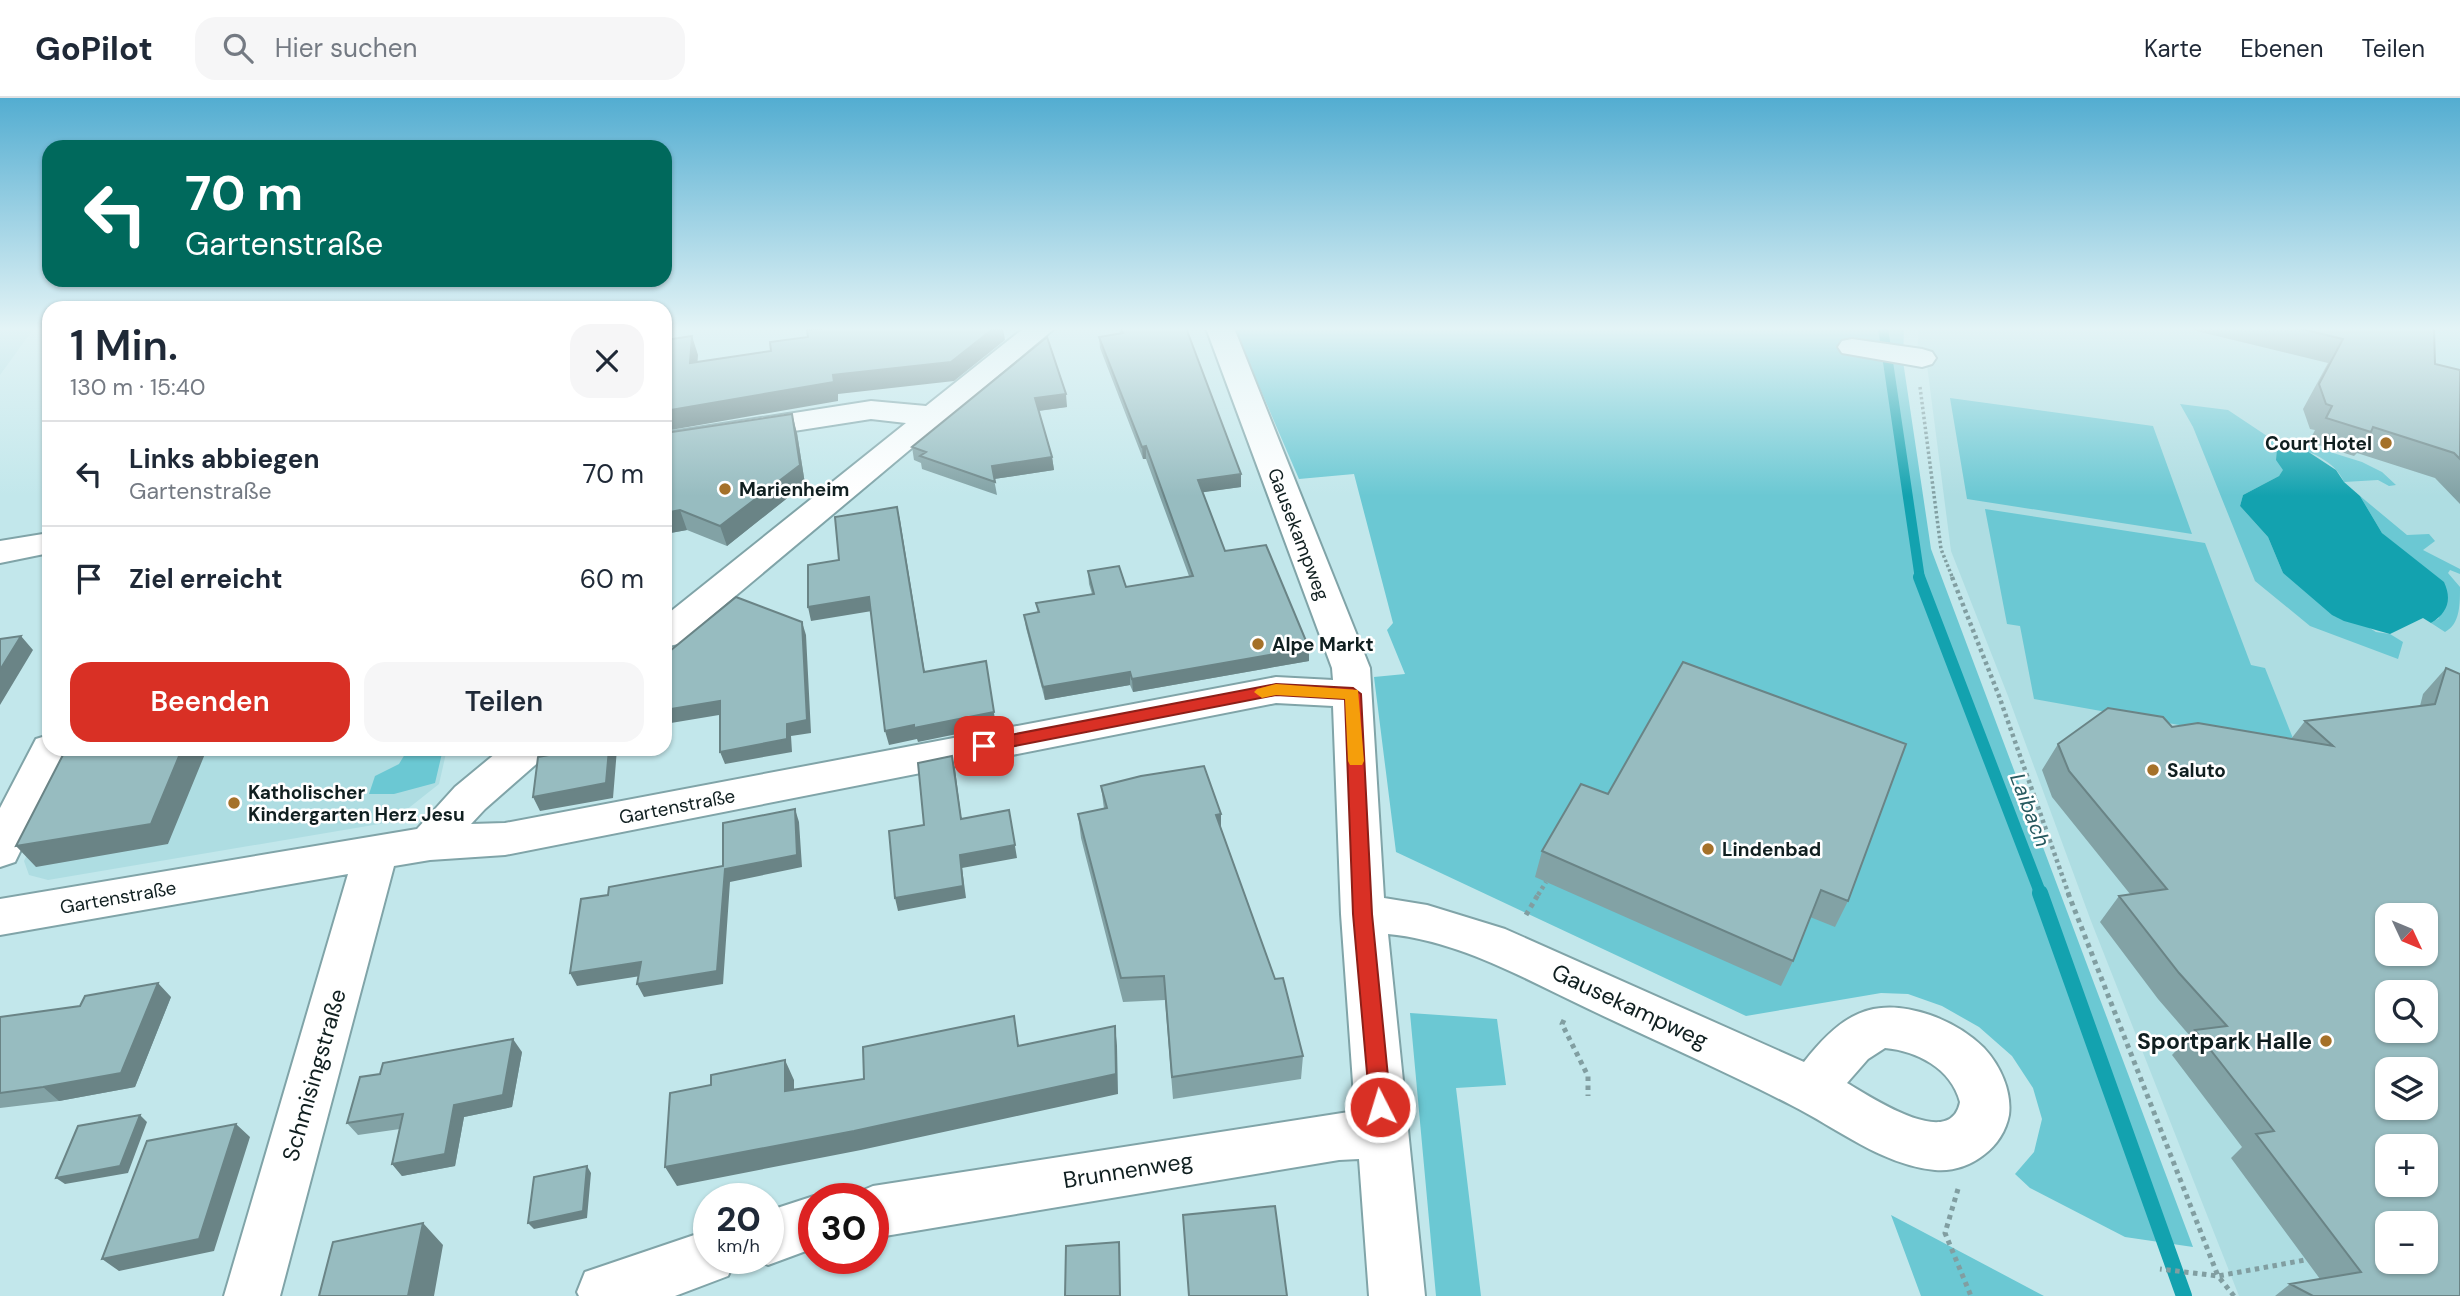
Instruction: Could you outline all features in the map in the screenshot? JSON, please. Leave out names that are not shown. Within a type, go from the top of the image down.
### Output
[{"type":"street","points":[[672,629],[971,384]]},
{"type":"street","name":"Gausekampweg","points":[[1241,384],[1350,668],[1363,914],[1397,1296]]},
{"type":"street","points":[[672,441],[872,410],[931,416]]},
{"type":"street","points":[[0,552],[42,544]]},
{"type":"street","name":"Gartenstraße","points":[[0,917],[430,843],[505,839],[1276,690],[1353,694]]},
{"type":"street","points":[[0,850],[47,756]]},
{"type":"street","points":[[430,843],[470,798],[520,756]]},
{"type":"street","name":"Schmisingstraße","points":[[253,1296],[376,853]]},
{"type":"street","name":"Gausekampweg","points":[[1363,914],[1387,915],[1442,927],[1505,948],[1812,1090]]},
{"type":"street","name":"Brunnenweg","points":[[889,1209],[1339,1136],[1383,1134]]},
{"type":"street","points":[[605,1292],[693,1262]]},
{"type":"path","points":[[1919,384],[1941,549],[1998,696],[2077,918],[2218,1276],[2234,1296]]},
{"type":"path","points":[[1583,984],[1562,1024],[1588,1076],[1588,1096]]},
{"type":"path","points":[[1961,1179],[1945,1233],[1971,1296]]},
{"type":"path","points":[[2161,1269],[2218,1276],[2305,1259]]},
{"type":"shaded area","name":"Lindenbad","points":[[1258,384],[1906,384],[1931,549],[2193,1247],[2125,1237],[2030,1188],[2015,1174],[2034,1152],[2042,1119],[2033,1088],[2012,1056],[1979,1027],[1942,1006],[1908,994],[1881,993],[1746,1016],[1396,852],[1374,677],[1405,674],[1387,630],[1393,623],[1354,474],[1299,479]]},
{"type":"shaded area","points":[[1929,384],[2460,384],[2460,1296],[2239,1296],[2091,921],[1951,551]]},
{"type":"shaded area","points":[[1950,398],[2153,426],[2192,534],[1967,499]]},
{"type":"shaded area","points":[[2180,404],[2228,410],[2273,440],[2298,442],[2362,462],[2382,472],[2396,485],[2389,486],[2378,480],[2344,482],[2333,467],[2317,456],[2299,449],[2281,447],[2284,470],[2279,476],[2243,495],[2240,506],[2268,537],[2283,573],[2376,632],[2390,634],[2403,642],[2398,659],[2310,626],[2255,581],[2193,427]]},
{"type":"shaded area","points":[[2281,447],[2304,449],[2336,470],[2344,482],[2360,496],[2382,533],[2444,582],[2448,600],[2445,610],[2437,619],[2431,623],[2423,618],[2390,634],[2344,621],[2332,615],[2283,573],[2268,537],[2240,506],[2243,495],[2279,476],[2283,470],[2276,460],[2277,450]]},
{"type":"shaded area","points":[[2360,496],[2407,535],[2429,534],[2435,541],[2423,550],[2460,569],[2460,574],[2450,570],[2448,573],[2460,587],[2458,613],[2450,629],[2445,632],[2431,623],[2439,618],[2409,556],[2382,533]]},
{"type":"shaded area","points":[[1985,509],[2205,543],[2251,665],[2265,668],[2296,746],[2034,699],[2020,626],[2007,624]]},
{"type":"shaded area","name":"Katholischer Kindergarten Herz Jesu","points":[[76,756],[445,756],[439,784],[391,822],[48,880],[29,875],[24,861]]},
{"type":"shaded area","points":[[404,756],[441,756],[435,783],[394,794],[369,794],[375,776],[399,764]]},
{"type":"shaded area","points":[[1410,1013],[1497,1019],[1506,1085],[1456,1088],[1481,1296],[1436,1296]]},
{"type":"shaded area","points":[[1891,1215],[2044,1296],[1921,1296]]},
{"type":"building","points":[[672,384],[823,384],[672,410]]},
{"type":"building","points":[[989,384],[1063,384],[1066,394],[1035,398],[1052,457],[992,466],[995,482],[920,456],[926,452],[912,447]]},
{"type":"building","points":[[1117,384],[1207,384],[1241,474],[1198,480],[1225,551],[1266,545],[1309,648],[1132,679],[1130,672],[1043,687],[1024,615],[1039,612],[1036,603],[1094,594],[1088,571],[1119,566],[1126,587],[1193,576],[1146,446],[1142,447]]},
{"type":"building","points":[[2319,384],[2460,384],[2460,459],[2454,453],[2373,427],[2371,432],[2326,418],[2332,406],[2326,404]]},
{"type":"building","name":"Marienheim","points":[[792,414],[800,465],[720,526],[680,510],[672,512],[672,432]]},
{"type":"building","points":[[897,507],[924,672],[986,661],[994,712],[885,731],[869,597],[808,607],[808,565],[839,560],[835,517]]},
{"type":"building","points":[[736,597],[802,622],[807,720],[787,724],[787,739],[720,752],[720,701],[672,709],[672,649]]},
{"type":"building","points":[[21,636],[0,670],[0,639]]},
{"type":"building","name":"Lindenbad","points":[[1683,662],[1906,744],[1848,901],[1821,890],[1793,961],[1542,851],[1581,784],[1608,794]]},
{"type":"building","name":"Sportpark Halle","points":[[2446,668],[2460,674],[2460,1296],[2313,1296],[2290,1284],[2361,1272],[2256,1134],[2274,1131],[2195,1030],[2227,1026],[2179,973],[2119,896],[2167,889],[2069,771],[2058,744],[2108,708],[2163,717],[2172,727],[2198,723],[2333,746],[2305,721],[2435,704]]},
{"type":"building","points":[[62,756],[179,756],[151,824],[16,846]]},
{"type":"building","points":[[608,756],[606,783],[533,797],[538,757]]},
{"type":"building","points":[[952,756],[961,819],[1009,810],[1015,845],[960,855],[963,886],[895,898],[889,831],[924,825],[918,763]]},
{"type":"building","points":[[1204,766],[1221,814],[1216,815],[1275,979],[1283,978],[1303,1056],[1172,1077],[1164,976],[1121,978],[1078,814],[1107,808],[1101,786],[1141,776]]},
{"type":"building","points":[[795,809],[797,855],[725,869],[717,971],[637,984],[641,962],[570,973],[581,899],[608,895],[609,887],[723,866],[723,823]]},
{"type":"building","points":[[158,983],[121,1073],[0,1093],[0,1017],[80,1006],[85,996]]},
{"type":"building","points":[[1014,1016],[1018,1046],[1115,1026],[1116,1074],[854,1131],[665,1167],[670,1093],[711,1085],[711,1075],[785,1060],[785,1091],[864,1079],[863,1047]]},
{"type":"building","points":[[513,1039],[503,1095],[454,1105],[445,1154],[392,1164],[403,1114],[347,1123],[360,1077],[380,1074],[383,1063]]},
{"type":"building","points":[[140,1115],[120,1166],[56,1178],[78,1126]]},
{"type":"building","points":[[236,1124],[199,1239],[102,1259],[147,1141]]},
{"type":"building","points":[[587,1166],[583,1211],[528,1223],[534,1177]]},
{"type":"building","points":[[1275,1206],[1287,1296],[1189,1296],[1183,1215]]},
{"type":"building","points":[[423,1223],[408,1296],[319,1296],[333,1242]]},
{"type":"building","points":[[1119,1242],[1120,1296],[1065,1296],[1066,1246]]},
{"type":"waterway","name":"Laibach","points":[[1891,384],[1920,579]]},
{"type":"waterway","name":"Laibach","points":[[1919,577],[2041,895]]},
{"type":"waterway","name":"Laibach","points":[[2040,893],[2184,1296]]},
{"type":"slow traffic","points":[[1262,692],[1276,690],[1353,694],[1356,761]]},
{"type":"place","name":"Court Hotel","points":[[2386,443]]},
{"type":"place","name":"Marienheim","points":[[725,489]]},
{"type":"place","name":"Alpe Markt","points":[[1258,644]]},
{"type":"place","name":"Saluto","points":[[2153,770]]},
{"type":"place","name":"Katholischer Kindergarten Herz Jesu","points":[[234,803]]},
{"type":"place","name":"Lindenbad","points":[[1708,849]]},
{"type":"place","name":"Sportpark Halle","points":[[2326,1041]]},
{"type":"route","points":[[984,746],[1276,690],[1353,694],[1363,914],[1380,1107]]}]
